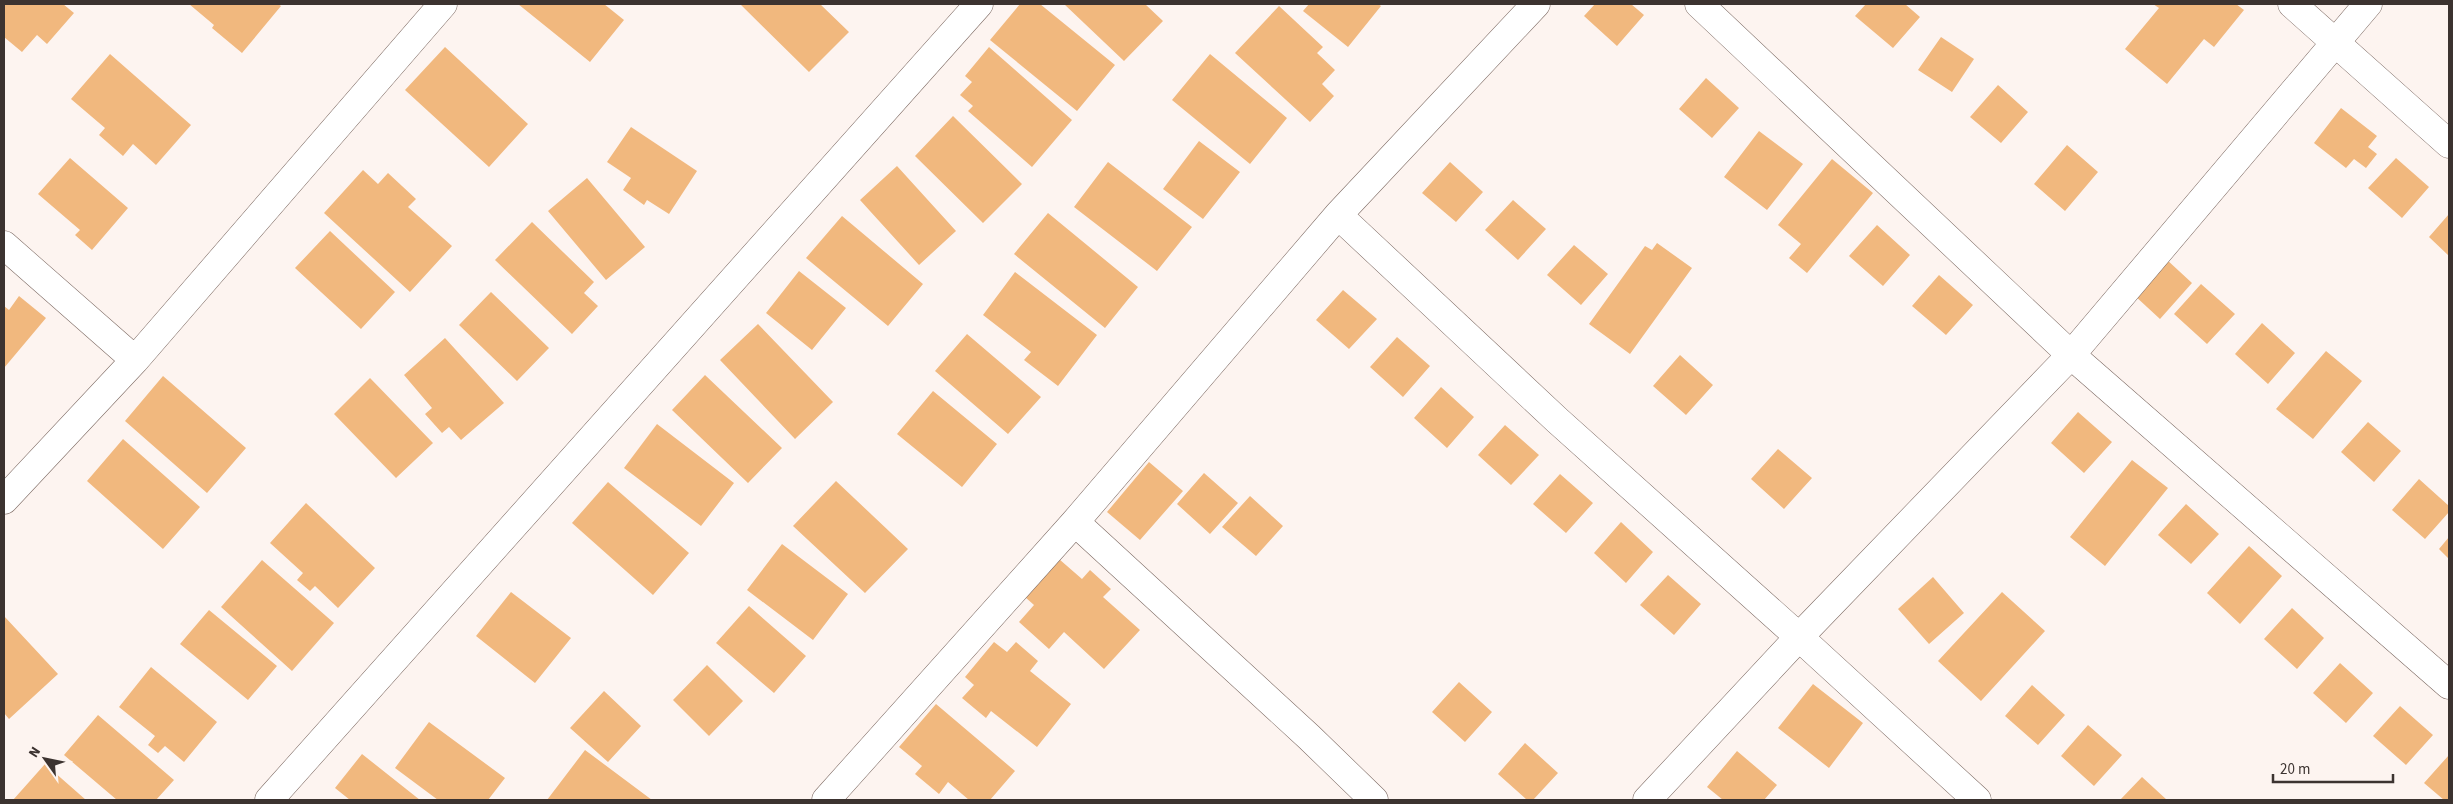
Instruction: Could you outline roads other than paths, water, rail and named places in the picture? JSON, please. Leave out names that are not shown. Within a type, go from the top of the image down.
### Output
[{"type":"street","points":[[4,500],[135,360],[443,4]]},
{"type":"street","points":[[269,800],[979,4]]},
{"type":"street","points":[[826,800],[1075,522],[1338,215],[1536,4]]},
{"type":"street","points":[[1699,4],[2070,355],[2449,685]]},
{"type":"street","points":[[2292,4],[2335,40],[2449,144]]},
{"type":"street","points":[[1647,800],[1799,637],[2070,355],[2335,40],[2368,4]]},
{"type":"street","points":[[1338,215],[1557,420],[1977,800]]},
{"type":"street","points":[[4,245],[135,360]]},
{"type":"street","points":[[1075,522],[1302,730],[1374,800]]}]
